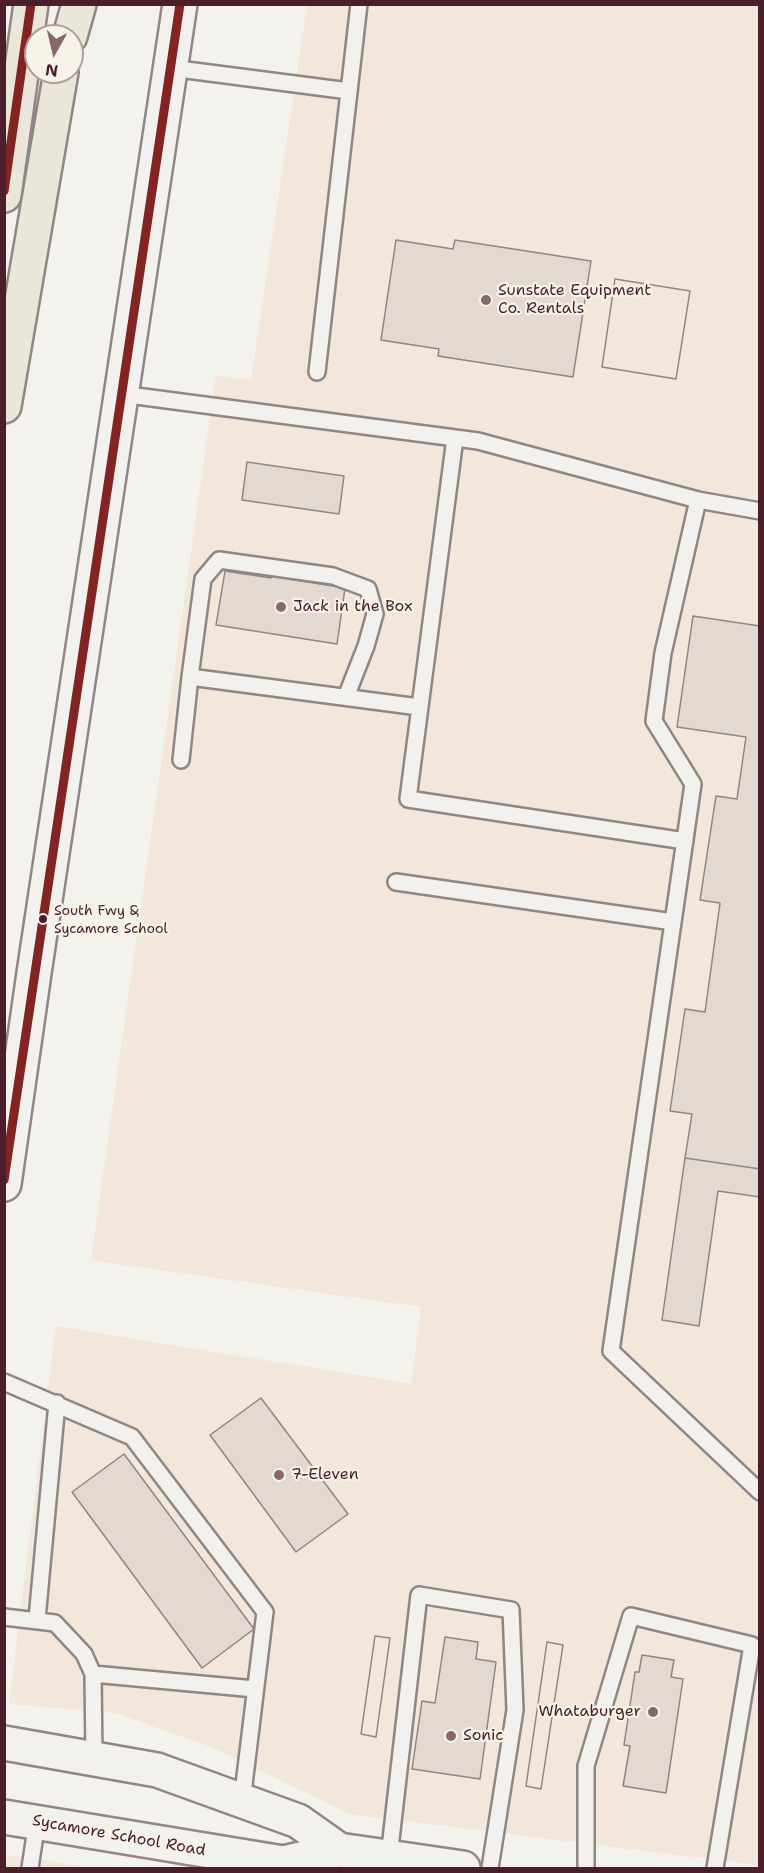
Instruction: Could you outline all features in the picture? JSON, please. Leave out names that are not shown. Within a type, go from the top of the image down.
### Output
[{"type":"highway","points":[[4,195],[31,4]]},
{"type":"highway","points":[[73,24],[79,4]]},
{"type":"highway","points":[[4,406],[46,152],[60,84]]},
{"type":"main road","points":[[4,1184],[180,4]]},
{"type":"main road","name":"Sycamore School Road","points":[[4,1743],[157,1770],[298,1821],[336,1859]]},
{"type":"main road","name":"Sycamore School Road","points":[[4,1817],[231,1862],[284,1863],[389,1857],[463,1869]]},
{"type":"lane","points":[[317,372],[359,4]]},
{"type":"lane","points":[[171,68],[349,91]]},
{"type":"lane","points":[[121,394],[478,441],[698,500],[759,511]]},
{"type":"lane","points":[[454,438],[408,799],[685,841]]},
{"type":"lane","points":[[698,500],[663,653],[654,721],[693,784],[611,1352],[759,1492]]},
{"type":"lane","points":[[181,760],[203,579],[219,560],[333,576],[368,589],[375,614],[366,646],[345,697]]},
{"type":"lane","points":[[190,677],[419,707]]},
{"type":"lane","points":[[396,882],[673,922]]},
{"type":"lane","points":[[4,1382],[132,1437],[265,1612],[242,1801]]},
{"type":"lane","points":[[37,1619],[57,1403]]},
{"type":"lane","points":[[389,1857],[419,1594],[511,1610],[514,1710],[490,1869]]},
{"type":"lane","points":[[586,1869],[585,1766],[631,1616],[752,1645],[715,1869]]},
{"type":"lane","points":[[4,1617],[37,1619],[55,1623],[84,1654],[93,1674],[94,1759]]},
{"type":"lane","points":[[93,1674],[255,1689]]},
{"type":"lane","points":[[30,1869],[37,1822]]},
{"type":"shaded area","points":[[307,5],[759,5],[759,1865],[349,1814],[214,1748],[115,1713],[9,1704],[56,1326],[411,1384],[421,1307],[91,1260],[216,375],[251,380]]},
{"type":"shaded area","points":[[10,1855],[91,1868],[5,1868],[5,1861]]},
{"type":"building","name":"Sunstate Equipment Co. Rentals","points":[[396,240],[453,249],[455,240],[591,261],[573,377],[438,356],[439,349],[381,340]]},
{"type":"building","name":"Sunstate Equipment Co. Rentals","points":[[615,279],[690,291],[676,379],[602,367]]},
{"type":"building","name":"Sunstate Equipment Co. Rentals","points":[[615,279],[690,291],[676,379],[602,367]]},
{"type":"building","points":[[247,462],[344,476],[339,514],[242,500]]},
{"type":"building","name":"Jack in the Box","points":[[225,571],[271,578],[272,571],[290,573],[289,579],[345,588],[337,644],[216,625]]},
{"type":"building","points":[[693,616],[760,626],[760,1169],[685,1158],[692,1114],[670,1111],[685,1009],[705,1012],[720,903],[700,900],[716,796],[737,799],[746,737],[677,727]]},
{"type":"building","points":[[685,1158],[760,1169],[760,1197],[718,1191],[699,1326],[662,1320]]},
{"type":"building","name":"7-Eleven","points":[[261,1398],[348,1514],[296,1552],[210,1435]]},
{"type":"building","points":[[124,1454],[254,1629],[202,1668],[72,1492]]},
{"type":"building","points":[[375,1636],[390,1638],[376,1737],[361,1734]]},
{"type":"building","points":[[375,1636],[390,1638],[376,1737],[361,1734]]},
{"type":"building","name":"Sonic","points":[[445,1637],[478,1642],[476,1659],[496,1662],[480,1779],[412,1769],[422,1701],[435,1703]]},
{"type":"building","name":"Sonic","points":[[547,1642],[563,1645],[541,1789],[526,1786]]},
{"type":"building","name":"Sonic","points":[[547,1642],[563,1645],[541,1789],[526,1786]]},
{"type":"building","name":"Whataburger","points":[[642,1655],[674,1660],[671,1677],[683,1679],[666,1793],[623,1786],[630,1746],[624,1745],[635,1672],[639,1672]]},
{"type":"transit line","points":[[4,191],[31,4]]},
{"type":"transit line","points":[[4,1180],[180,4]]},
{"type":"place","name":"Sunstate Equipment Co. Rentals","points":[[486,300]]},
{"type":"place","name":"Jack in the Box","points":[[281,607]]},
{"type":"place","name":"South Fwy & Sycamore School","points":[[43,919]]},
{"type":"place","name":"7-Eleven","points":[[279,1475]]},
{"type":"place","name":"Whataburger","points":[[653,1712]]},
{"type":"place","name":"Sonic","points":[[451,1736]]}]
